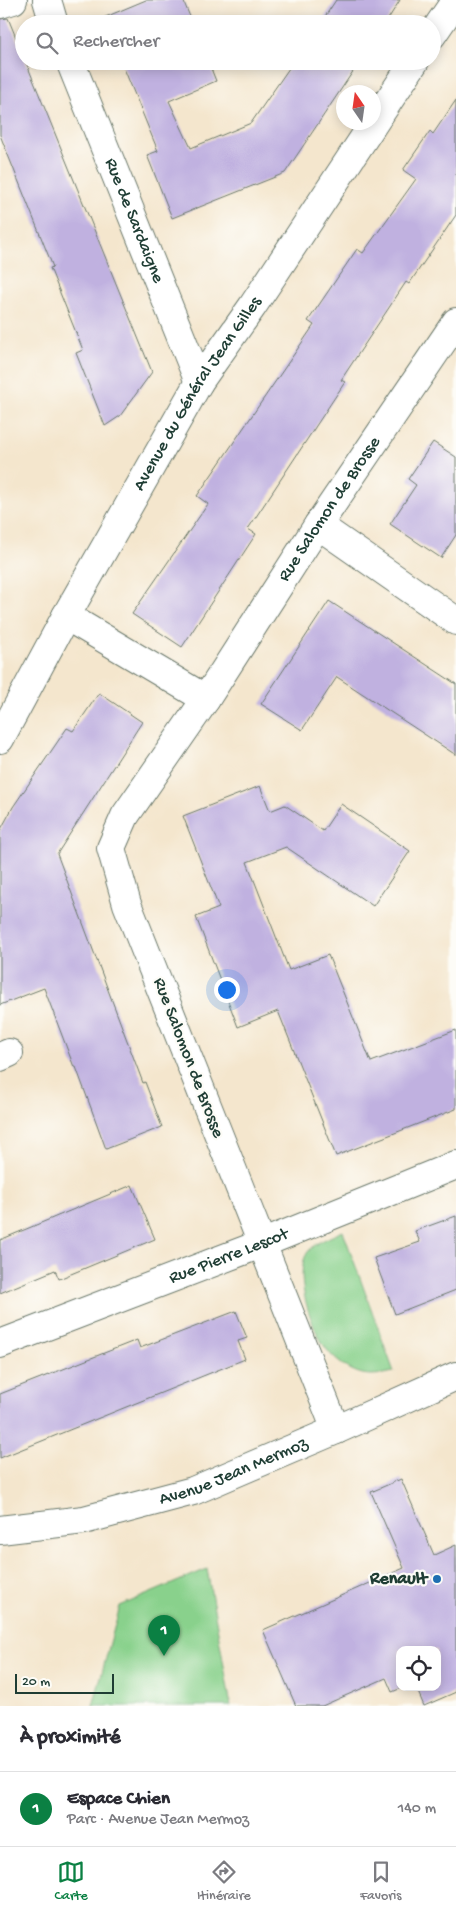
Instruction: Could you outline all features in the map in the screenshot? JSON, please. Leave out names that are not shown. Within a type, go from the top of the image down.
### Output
[{"type":"street","points":[[0,4],[13,0]]},
{"type":"street","points":[[47,0],[51,15]]},
{"type":"street","points":[[441,22],[456,0]]},
{"type":"street","name":"Rue de Sardaigne","points":[[74,70],[199,382]]},
{"type":"street","name":"Avenue du Général Jean Gilles","points":[[0,739],[66,616],[199,382],[252,307],[409,70]]},
{"type":"street","name":"Rue Salomon de Brosse","points":[[336,1430],[127,904],[111,848],[125,816],[206,699],[318,525],[456,322]]},
{"type":"street","points":[[318,525],[456,621]]},
{"type":"street","points":[[66,616],[206,699]]},
{"type":"street","name":"Rue Pierre Lescot","points":[[0,1344],[261,1244],[456,1165]]},
{"type":"street","name":"Avenue Jean Mermoz","points":[[0,1530],[84,1520],[171,1498],[226,1478],[456,1376]]},
{"type":"green space","points":[[343,1231],[394,1372],[368,1375],[346,1367],[328,1351],[316,1331],[311,1318],[303,1289],[303,1263],[310,1249]]},
{"type":"green space","points":[[207,1569],[231,1706],[93,1706],[120,1606]]},
{"type":"building","points":[[146,0],[183,0],[189,15],[110,15]]},
{"type":"building","points":[[336,0],[400,0],[391,15],[326,15]]},
{"type":"building","points":[[8,18],[15,35],[15,70],[29,70],[152,372],[120,416],[105,426],[76,353],[83,350],[50,268],[53,267],[0,135],[0,19]]},
{"type":"building","points":[[125,70],[212,70],[216,81],[169,101],[191,148],[251,123],[288,70],[354,70],[344,85],[336,85],[336,97],[285,173],[172,218],[147,155],[158,151]]},
{"type":"building","points":[[456,100],[456,215],[409,284],[406,282],[341,380],[345,382],[248,529],[256,534],[182,647],[132,614],[208,504],[197,496],[314,325],[308,321],[357,249],[363,253],[416,179],[403,170],[430,131],[433,134]]},
{"type":"building","points":[[433,442],[456,457],[456,535],[441,558],[390,524],[416,485],[408,479]]},
{"type":"building","points":[[329,601],[456,684],[456,755],[337,677],[302,730],[261,704]]},
{"type":"building","points":[[99,693],[142,722],[57,854],[143,1083],[145,1082],[162,1127],[106,1149],[44,988],[0,1005],[0,831],[13,807],[67,728],[73,731]]},
{"type":"building","points":[[260,786],[270,811],[285,805],[323,831],[341,804],[410,851],[373,906],[286,847],[247,862],[289,970],[328,955],[371,1062],[456,1030],[456,1109],[336,1156],[278,1011],[238,1027],[196,917],[219,908],[183,816]]},
{"type":"building","points":[[132,1185],[155,1239],[59,1279],[55,1270],[0,1293],[0,1240]]},
{"type":"building","points":[[456,1216],[456,1290],[395,1314],[374,1258],[420,1242],[415,1231]]},
{"type":"building","points":[[236,1311],[247,1338],[238,1341],[245,1359],[0,1458],[0,1394],[137,1340],[140,1348]]},
{"type":"building","points":[[401,1479],[434,1555],[456,1545],[456,1692],[424,1706],[418,1691],[441,1691],[441,1646],[396,1646],[396,1690],[392,1692],[386,1678],[322,1706],[296,1706],[263,1630],[404,1568],[371,1492]]},
{"type":"place","name":"Renault","points":[[437,1579]]},
{"type":"place","name":"Espace Chien","points":[[164,1656]]}]
